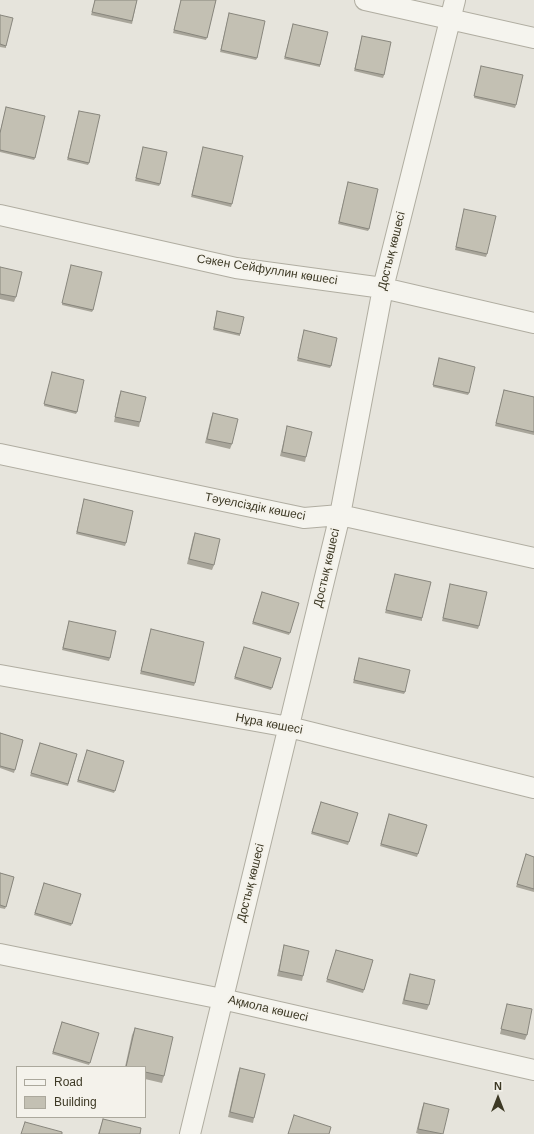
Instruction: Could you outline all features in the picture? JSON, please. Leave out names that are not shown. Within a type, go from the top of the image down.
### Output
[{"type":"street","points":[[365,0],[534,38]]},
{"type":"street","name":"Достық көшесі","points":[[190,1134],[340,515],[383,288],[455,0]]},
{"type":"street","name":"Сәкен Сейфуллин көшесі","points":[[0,216],[236,268],[383,288],[534,323]]},
{"type":"street","name":"Тәуелсіздік көшесі","points":[[0,454],[304,518],[340,515],[534,558]]},
{"type":"street","name":"Нұра көшесі","points":[[0,675],[289,727],[534,788]]},
{"type":"street","name":"Ақмола көшесі","points":[[0,954],[222,999],[534,1070]]},
{"type":"building","points":[[95,0],[137,0],[132,21],[92,12]]},
{"type":"building","points":[[181,0],[216,0],[207,38],[174,30]]},
{"type":"building","points":[[229,13],[265,21],[257,58],[221,50]]},
{"type":"building","points":[[0,15],[13,18],[6,46],[0,44]]},
{"type":"building","points":[[293,24],[328,32],[320,65],[285,57]]},
{"type":"building","points":[[362,36],[391,42],[384,75],[355,69]]},
{"type":"building","points":[[481,66],[523,75],[516,105],[474,96]]},
{"type":"building","points":[[6,107],[45,116],[35,158],[0,150],[0,133]]},
{"type":"building","points":[[79,111],[100,115],[89,163],[68,158]]},
{"type":"building","points":[[143,147],[167,152],[160,184],[136,178]]},
{"type":"building","points":[[203,147],[243,156],[232,204],[192,195]]},
{"type":"building","points":[[348,182],[378,189],[369,229],[339,222]]},
{"type":"building","points":[[464,209],[496,216],[487,254],[456,247]]},
{"type":"building","points":[[71,265],[102,272],[93,310],[62,303]]},
{"type":"building","points":[[0,267],[22,272],[16,297],[0,294]]},
{"type":"building","points":[[217,311],[244,317],[240,334],[214,328]]},
{"type":"building","points":[[304,330],[337,338],[331,366],[298,358]]},
{"type":"building","points":[[439,358],[475,367],[469,393],[433,385]]},
{"type":"building","points":[[52,372],[84,380],[77,412],[44,404]]},
{"type":"building","points":[[504,390],[534,397],[534,432],[496,423]]},
{"type":"building","points":[[121,391],[146,397],[140,422],[115,417]]},
{"type":"building","points":[[213,413],[238,419],[232,444],[207,439]]},
{"type":"building","points":[[287,426],[312,432],[306,457],[282,452]]},
{"type":"building","points":[[84,499],[133,511],[126,543],[77,532]]},
{"type":"building","points":[[195,533],[220,539],[214,565],[189,559]]},
{"type":"building","points":[[395,574],[431,582],[422,618],[386,610]]},
{"type":"building","points":[[450,584],[487,592],[479,626],[443,618]]},
{"type":"building","points":[[262,592],[299,603],[290,633],[253,622]]},
{"type":"building","points":[[69,621],[116,631],[110,658],[63,648]]},
{"type":"building","points":[[151,629],[204,642],[195,683],[141,671]]},
{"type":"building","points":[[244,647],[281,658],[272,688],[235,677]]},
{"type":"building","points":[[359,658],[410,670],[405,692],[354,680]]},
{"type":"building","points":[[0,733],[23,740],[15,770],[0,766]]},
{"type":"building","points":[[40,743],[77,754],[68,784],[31,773]]},
{"type":"building","points":[[87,750],[124,761],[115,791],[78,780]]},
{"type":"building","points":[[321,802],[358,813],[349,842],[312,832]]},
{"type":"building","points":[[389,814],[427,825],[418,854],[381,844]]},
{"type":"building","points":[[526,854],[534,857],[534,889],[517,884]]},
{"type":"building","points":[[0,873],[14,877],[6,907],[0,905]]},
{"type":"building","points":[[44,883],[81,894],[72,924],[35,913]]},
{"type":"building","points":[[284,945],[309,951],[303,976],[279,971]]},
{"type":"building","points":[[336,950],[373,960],[364,990],[327,979]]},
{"type":"building","points":[[410,974],[435,980],[429,1005],[404,1000]]},
{"type":"building","points":[[507,1004],[532,1009],[527,1035],[501,1029]]},
{"type":"building","points":[[62,1022],[99,1033],[90,1063],[53,1052]]},
{"type":"building","points":[[135,1028],[173,1037],[164,1076],[146,1072],[146,1066],[126,1066]]},
{"type":"building","points":[[240,1068],[265,1074],[254,1118],[230,1112]]},
{"type":"building","points":[[424,1103],[449,1109],[443,1134],[418,1129]]},
{"type":"building","points":[[294,1115],[331,1127],[329,1134],[288,1134]]},
{"type":"building","points":[[103,1119],[141,1128],[140,1134],[99,1134]]},
{"type":"building","points":[[25,1122],[62,1132],[62,1134],[21,1134]]}]
